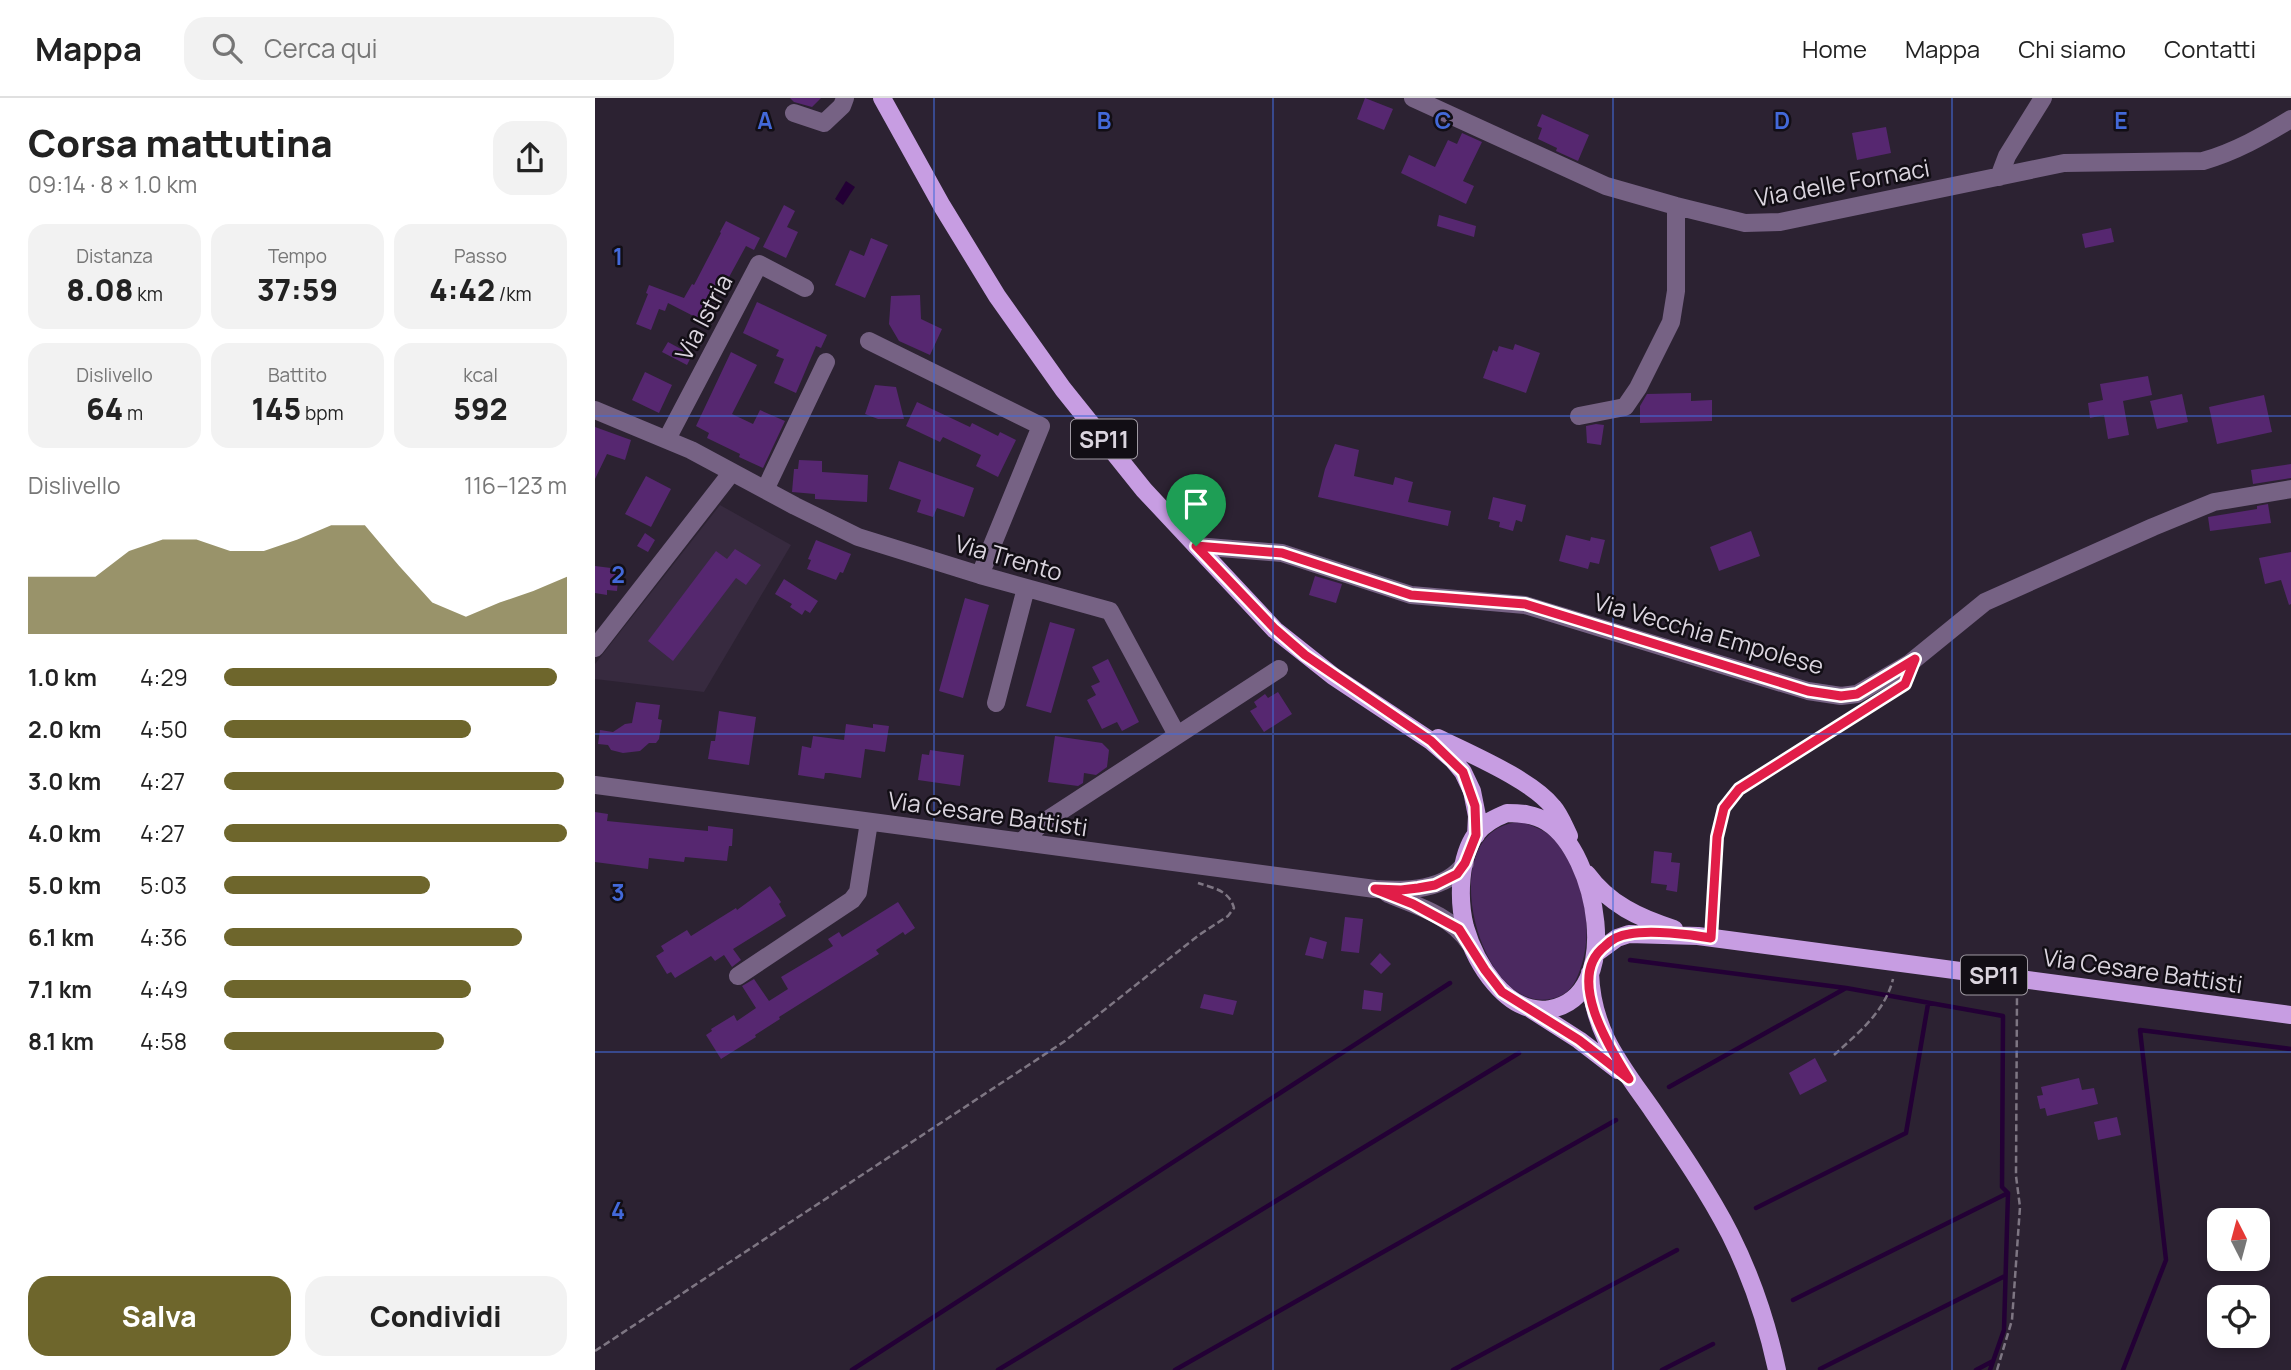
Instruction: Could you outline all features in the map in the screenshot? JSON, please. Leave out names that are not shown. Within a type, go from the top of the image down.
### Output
[{"type":"main road","name":"SP11","points":[[882,98],[996,296],[1063,389],[1145,490],[1285,638],[1333,676],[1431,741],[1463,772],[1475,806],[1476,835]]},
{"type":"main road","name":"SP11","points":[[1397,719],[1506,772],[1545,798],[1559,816],[1580,861]]},
{"type":"main road","name":"Via Cesare Battisti","points":[[1580,861],[1594,908],[1597,929],[1595,954],[1583,987],[1573,999],[1564,1004],[1538,1010],[1527,1007],[1502,992],[1485,970],[1465,925],[1462,892],[1465,863],[1476,835],[1493,819],[1507,813],[1522,813],[1549,822],[1563,835],[1598,888],[1628,911],[1644,920],[1704,937]]},
{"type":"main road","name":"Via Cesare Battisti","points":[[1595,954],[1607,944],[1629,934],[1704,937],[2291,1015]]},
{"type":"main road","points":[[1590,972],[1591,995],[1605,1041],[1730,1234],[1757,1297],[1777,1370]]},
{"type":"main road","points":[[1527,1007],[1579,1040],[1629,1079]]},
{"type":"street","points":[[794,113],[824,123],[842,106],[845,98]]},
{"type":"street","name":"Via delle Fornaci","points":[[1413,98],[1606,186],[1745,223],[1780,222],[2064,163],[2203,161],[2223,156],[2244,146],[2291,119]]},
{"type":"street","points":[[1999,177],[2007,156],[2043,98]]},
{"type":"street","points":[[1579,416],[1625,407],[1638,388],[1671,322],[1676,291],[1677,206]]},
{"type":"street","name":"Via Istria","points":[[667,439],[759,264],[804,288]]},
{"type":"street","points":[[869,341],[1041,426],[980,575]]},
{"type":"street","points":[[765,490],[826,362]]},
{"type":"street","name":"Via Trento","points":[[595,410],[667,439],[858,537],[1110,611],[1177,735]]},
{"type":"street","points":[[595,648],[603,626],[732,472]]},
{"type":"street","name":"Via Vecchia Empolese","points":[[1196,546],[1282,553],[1411,595],[1525,604],[1808,691],[1841,696],[1857,694],[1910,663],[1985,602],[2048,572],[2214,502],[2291,489]]},
{"type":"street","points":[[996,703],[1026,588]]},
{"type":"street","points":[[1021,842],[1041,824],[1279,669]]},
{"type":"street","name":"Via Cesare Battisti","points":[[595,785],[1375,889],[1401,890],[1435,885],[1457,874],[1465,863]]},
{"type":"street","points":[[738,976],[852,900],[858,892],[869,822]]},
{"type":"street","name":"Via Cesare Battisti","points":[[1375,889],[1450,922],[1459,929],[1477,954]]},
{"type":"path","points":[[1704,937],[1717,837],[1724,808],[1739,789],[1869,706]]},
{"type":"path","points":[[595,1351],[1065,1041],[1199,935],[1228,916],[1234,908],[1232,900],[1225,892],[1191,880]]},
{"type":"path","points":[[1997,1370],[2013,1320],[2020,1208],[2016,1176],[2017,978]]},
{"type":"path","points":[[1835,1055],[1882,1007],[1890,991]]},
{"type":"shaded area","points":[[846,181],[855,187],[843,205],[835,199]]},
{"type":"shaded area","points":[[720,505],[791,545],[704,692],[595,679],[595,664]]},
{"type":"shaded area","points":[[1521,822],[1545,832],[1557,843],[1580,890],[1586,942],[1574,984],[1562,995],[1534,999],[1509,985],[1489,958],[1476,925],[1471,889],[1476,856],[1492,832]]},
{"type":"building","points":[[790,98],[821,98],[812,107],[794,102]]},
{"type":"building","points":[[1365,98],[1393,109],[1384,130],[1357,119]]},
{"type":"building","points":[[1542,114],[1589,135],[1578,161],[1538,139],[1542,128],[1537,126]]},
{"type":"building","points":[[1886,127],[1891,153],[1857,160],[1852,133]]},
{"type":"building","points":[[1462,133],[1482,142],[1463,181],[1474,186],[1466,204],[1401,173],[1409,155],[1435,167],[1448,140],[1457,144]]},
{"type":"building","points":[[784,205],[795,211],[787,227],[798,232],[786,258],[763,247]]},
{"type":"building","points":[[1439,215],[1476,226],[1474,237],[1437,226]]},
{"type":"building","points":[[726,221],[760,238],[754,250],[746,246],[728,279],[724,276],[708,308],[713,310],[707,323],[668,303],[665,311],[659,309],[651,330],[636,324],[649,285],[684,298],[692,284],[694,285]]},
{"type":"building","points":[[2111,228],[2114,242],[2085,248],[2082,234]]},
{"type":"building","points":[[871,238],[888,245],[865,298],[835,285],[850,250],[864,256]]},
{"type":"building","points":[[920,295],[921,319],[942,329],[930,355],[899,341],[889,324],[891,296]]},
{"type":"building","points":[[757,302],[827,335],[821,348],[816,346],[796,393],[774,383],[784,359],[776,356],[779,350],[743,333]]},
{"type":"building","points":[[668,342],[692,355],[687,365],[662,352]]},
{"type":"building","points":[[1515,344],[1540,353],[1526,393],[1483,378],[1493,350],[1497,352],[1499,346],[1513,350]]},
{"type":"building","points":[[731,352],[757,365],[732,414],[753,424],[760,410],[785,421],[763,468],[707,438],[709,433],[696,426]]},
{"type":"building","points":[[645,372],[672,385],[659,413],[632,400]]},
{"type":"building","points":[[2148,376],[2152,395],[2123,401],[2129,435],[2108,439],[2104,415],[2090,418],[2088,403],[2103,400],[2100,384]]},
{"type":"building","points":[[875,385],[896,387],[904,419],[878,419],[865,414]]},
{"type":"building","points":[[1691,393],[1691,401],[1712,400],[1712,421],[1640,423],[1640,406],[1647,394]]},
{"type":"building","points":[[2182,394],[2188,422],[2157,429],[2150,401]]},
{"type":"building","points":[[2264,395],[2272,432],[2217,444],[2209,407]]},
{"type":"building","points":[[917,402],[970,427],[972,423],[998,436],[1000,432],[1016,440],[998,477],[976,466],[981,455],[943,437],[940,442],[906,426]]},
{"type":"building","points":[[1604,425],[1601,445],[1587,443],[1586,426]]},
{"type":"building","points":[[595,427],[631,440],[625,460],[607,454],[595,479]]},
{"type":"building","points":[[1335,444],[1359,450],[1354,476],[1393,485],[1395,477],[1413,482],[1408,502],[1451,511],[1448,526],[1318,497]]},
{"type":"building","points":[[799,460],[822,461],[822,472],[868,475],[867,502],[815,499],[815,494],[792,492],[794,469],[798,469]]},
{"type":"building","points":[[899,461],[974,488],[964,517],[937,508],[933,517],[917,512],[921,500],[889,489]]},
{"type":"building","points":[[2291,464],[2291,478],[2253,484],[2251,470]]},
{"type":"building","points":[[646,476],[671,489],[651,527],[625,514]]},
{"type":"building","points":[[1493,497],[1526,505],[1522,522],[1516,520],[1513,531],[1499,527],[1500,522],[1488,519]]},
{"type":"building","points":[[2268,504],[2271,523],[2210,531],[2208,517],[2257,509],[2257,506]]},
{"type":"building","points":[[1751,531],[1760,556],[1719,571],[1710,547]]},
{"type":"building","points":[[645,533],[655,540],[648,552],[637,546]]},
{"type":"building","points":[[1566,535],[1590,541],[1591,537],[1605,540],[1599,564],[1590,562],[1588,569],[1559,561]]},
{"type":"building","points":[[816,540],[851,554],[843,573],[840,572],[836,580],[807,569]]},
{"type":"building","points":[[735,549],[761,565],[746,585],[736,578],[673,661],[648,641],[716,551],[727,559]]},
{"type":"building","points":[[2291,552],[2289,605],[2281,580],[2265,584],[2259,558]]},
{"type":"building","points":[[595,566],[619,569],[617,591],[607,590],[607,595],[595,593]]},
{"type":"building","points":[[1315,576],[1342,584],[1336,603],[1309,595]]},
{"type":"building","points":[[784,579],[818,601],[810,613],[805,610],[802,615],[790,607],[792,604],[775,594]]},
{"type":"building","points":[[965,598],[989,605],[963,698],[939,691]]},
{"type":"building","points":[[1050,622],[1075,629],[1051,713],[1026,706]]},
{"type":"building","points":[[1108,659],[1139,722],[1122,731],[1117,722],[1102,729],[1087,700],[1096,695],[1091,686],[1100,682],[1092,667]]},
{"type":"building","points":[[1278,692],[1292,714],[1264,732],[1250,711],[1257,707],[1254,702],[1265,694],[1268,698]]},
{"type":"building","points":[[636,702],[660,705],[658,719],[662,720],[656,743],[649,743],[640,751],[623,753],[611,750],[608,745],[598,744],[600,730],[613,732],[632,723]]},
{"type":"building","points":[[719,711],[756,717],[749,765],[708,759],[711,741],[715,741]]},
{"type":"building","points":[[846,724],[873,728],[873,724],[889,726],[885,752],[865,749],[861,778],[830,773],[825,773],[824,779],[798,775],[802,746],[811,748],[813,736],[844,740]]},
{"type":"building","points":[[1055,736],[1102,743],[1109,750],[1107,767],[1096,775],[1084,773],[1083,783],[1078,786],[1048,782]]},
{"type":"building","points":[[930,750],[964,755],[960,786],[918,780],[922,754],[929,755]]},
{"type":"building","points":[[595,812],[608,814],[607,821],[708,831],[708,826],[733,829],[732,846],[729,846],[727,861],[685,857],[684,862],[649,858],[648,869],[595,862]]},
{"type":"building","points":[[1654,851],[1672,853],[1671,862],[1680,863],[1677,892],[1666,890],[1667,885],[1651,883]]},
{"type":"building","points":[[770,886],[781,902],[779,904],[786,916],[733,949],[741,960],[732,967],[724,955],[715,961],[711,956],[675,978],[671,972],[667,974],[656,956],[664,951],[661,946],[687,930],[691,936],[736,908],[737,910]]},
{"type":"building","points":[[898,902],[915,928],[905,935],[903,932],[876,950],[879,954],[779,1017],[780,1019],[755,1035],[756,1037],[721,1059],[706,1035],[734,1015],[737,1021],[756,1008],[742,986],[754,979],[769,1001],[788,989],[781,977],[833,946],[828,939],[839,932],[842,937]]},
{"type":"building","points":[[1345,917],[1363,919],[1359,953],[1341,951]]},
{"type":"building","points":[[1310,937],[1327,942],[1323,959],[1305,955]]},
{"type":"building","points":[[1380,953],[1391,964],[1381,974],[1370,964]]},
{"type":"building","points":[[1364,990],[1383,993],[1381,1011],[1362,1009]]},
{"type":"building","points":[[1204,994],[1237,1001],[1233,1015],[1200,1008]]},
{"type":"building","points":[[1815,1058],[1827,1081],[1800,1095],[1789,1073]]},
{"type":"building","points":[[2079,1078],[2082,1090],[2094,1088],[2098,1104],[2047,1116],[2045,1108],[2040,1109],[2037,1096],[2043,1095],[2041,1087]]},
{"type":"building","points":[[2117,1117],[2121,1135],[2098,1140],[2094,1122]]},
{"type":"waterway","points":[[1630,960],[1846,988],[2003,1016],[2002,1187],[2008,1193],[2004,1330],[1990,1370]]},
{"type":"waterway","points":[[852,1370],[1450,983]]},
{"type":"waterway","points":[[1669,1087],[1846,988]]},
{"type":"waterway","points":[[1756,1208],[1906,1133],[1928,1004]]},
{"type":"waterway","points":[[2123,1370],[2166,1260],[2140,1030],[2291,1049]]},
{"type":"waterway","points":[[998,1370],[1519,1053]]},
{"type":"waterway","points":[[1175,1370],[1616,1120]]},
{"type":"waterway","points":[[1793,1300],[2008,1193]]},
{"type":"waterway","points":[[1453,1370],[1677,1250]]},
{"type":"waterway","points":[[1820,1369],[2005,1276]]},
{"type":"waterway","points":[[1662,1370],[1713,1344]]},
{"type":"waterway","points":[[1976,1370],[1993,1361]]},
{"type":"route","points":[[1196,546],[1282,553],[1411,595],[1525,604],[1808,691],[1841,696],[1857,694],[1915,659],[1905,684],[1739,789],[1724,808],[1717,837],[1711,938],[1629,934],[1617,938],[1595,954],[1590,972],[1594,1010],[1605,1041],[1629,1079],[1579,1040],[1502,992],[1459,929],[1450,922],[1375,889],[1401,890],[1435,885],[1457,874],[1465,863],[1476,835],[1477,816],[1472,791],[1463,772],[1431,741],[1305,655],[1275,629],[1196,546]]}]
